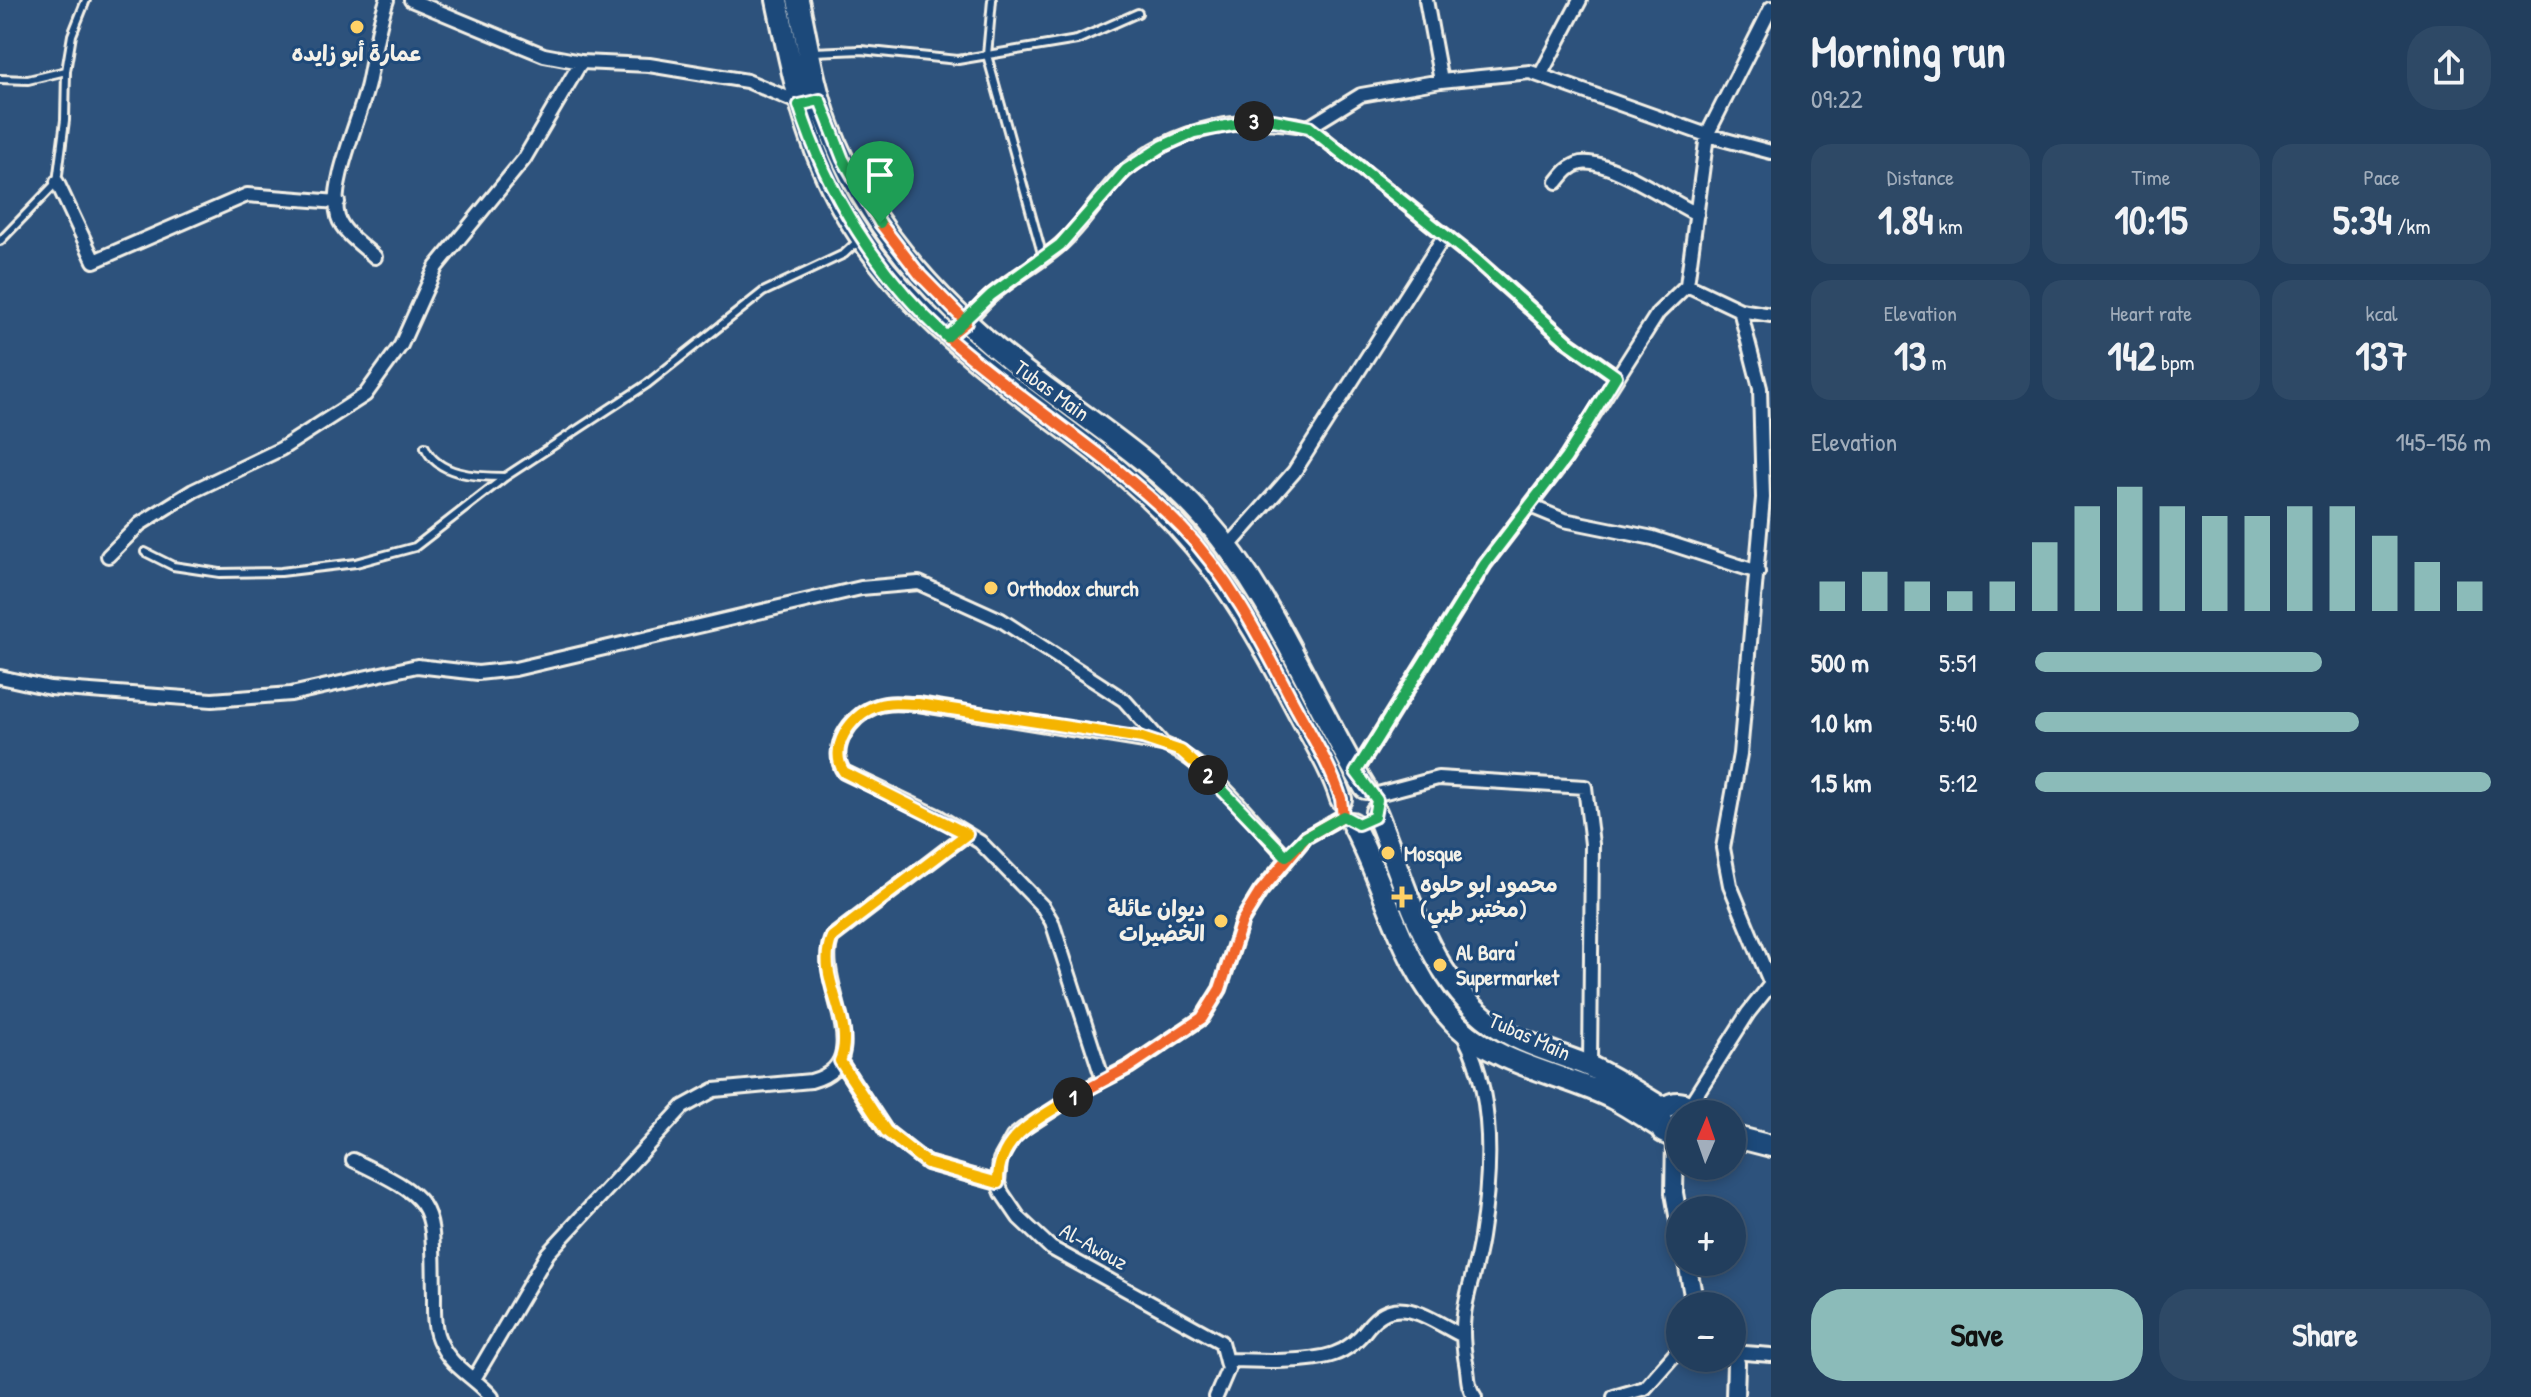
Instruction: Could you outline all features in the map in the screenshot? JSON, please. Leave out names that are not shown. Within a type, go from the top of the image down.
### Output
[{"type":"main road","name":"Tubas Main","points":[[777,0],[799,105],[824,174],[862,238],[902,290],[947,337],[987,372],[1093,449],[1153,500],[1204,554],[1256,631],[1345,812],[1371,857],[1406,946],[1439,1005],[1460,1029],[1486,1047],[1614,1099],[1666,1127]]},
{"type":"main road","name":"Tubas Main","points":[[798,0],[820,100],[843,159],[880,223],[920,275],[1005,357],[1111,434],[1172,486],[1229,546],[1274,616],[1368,792],[1424,932],[1457,990],[1479,1014],[1505,1032],[1590,1066],[1666,1126]]},
{"type":"main road","points":[[1348,790],[1368,792],[1364,823],[1345,812],[1348,790]]},
{"type":"main road","points":[[1746,1140],[1771,1146]]},
{"type":"street","points":[[375,257],[345,229],[337,215],[341,168],[362,106],[373,47],[387,0]]},
{"type":"street","points":[[411,0],[529,51],[581,62],[649,65],[747,81],[799,105],[820,100]]},
{"type":"street","points":[[1426,0],[1441,81]]},
{"type":"street","points":[[1541,74],[1580,0]]},
{"type":"street","points":[[1368,792],[1485,564],[1566,458],[1658,313],[1687,285],[1707,135],[1771,8]]},
{"type":"street","points":[[108,556],[153,515],[193,491],[281,449],[365,395],[401,345],[436,267],[524,159],[581,62]]},
{"type":"street","points":[[1309,127],[1361,95],[1441,81],[1530,72],[1707,135],[1771,152]]},
{"type":"street","points":[[947,337],[991,295],[1043,257],[1085,219],[1126,170],[1163,146],[1194,132],[1227,124],[1274,120],[1309,127],[1445,235],[1568,342],[1616,376]]},
{"type":"street","points":[[1557,182],[1568,168],[1583,162],[1604,165],[1697,214]]},
{"type":"street","points":[[57,182],[94,261],[247,195],[338,202]]},
{"type":"street","points":[[1229,546],[1294,472],[1445,235]]},
{"type":"street","points":[[1687,285],[1740,310],[1771,315]]},
{"type":"street","points":[[1698,1100],[1748,1013],[1771,984],[1730,885],[1723,848],[1740,754],[1763,498],[1760,388],[1740,310]]},
{"type":"street","points":[[1530,506],[1564,520],[1653,538],[1758,572]]},
{"type":"street","points":[[0,677],[50,688],[212,700],[279,695],[417,666],[478,673],[515,669],[861,588],[919,583],[1001,620],[1124,700],[1163,744]]},
{"type":"street","points":[[1103,1080],[1048,914],[1008,867],[967,834],[844,772],[838,763],[838,751],[859,715],[886,703],[918,704],[1163,744],[1181,751],[1207,774],[1286,856]]},
{"type":"street","points":[[1368,792],[1438,778],[1585,787],[1592,844],[1590,1066]]},
{"type":"street","points":[[840,1061],[886,1131],[927,1163],[998,1183],[1000,1160],[1013,1137],[1186,1031],[1202,1018],[1220,989],[1242,921],[1286,856],[1306,837],[1345,812]]},
{"type":"street","points":[[474,1379],[548,1253],[683,1107],[714,1090],[811,1081],[831,1072],[840,1061],[845,1037],[826,956],[832,937],[967,834]]},
{"type":"street","points":[[1460,1029],[1474,1055],[1484,1093],[1486,1154],[1481,1236],[1463,1309],[1461,1335],[1466,1391],[1475,1397]]},
{"type":"street","points":[[353,1160],[409,1188],[428,1212],[432,1224],[436,1333],[452,1361],[492,1397]]},
{"type":"street","name":"Al-Awouz","points":[[998,1183],[1019,1218],[1051,1248],[1206,1330],[1221,1342],[1228,1360]]},
{"type":"street","points":[[1216,1397],[1226,1377],[1228,1360],[1334,1354],[1352,1344],[1381,1313],[1396,1308],[1413,1311],[1461,1335]]},
{"type":"street","points":[[1746,1353],[1771,1355]]},
{"type":"street","points":[[1614,1397],[1645,1388],[1666,1364]]},
{"type":"street","points":[[1735,1397],[1736,1372]]},
{"type":"lane","points":[[0,241],[57,182],[65,120],[66,71],[72,35],[86,0]]},
{"type":"lane","points":[[992,0],[987,55],[1043,257]]},
{"type":"lane","points":[[809,52],[861,50],[958,60],[1077,40],[1138,13]]},
{"type":"lane","points":[[0,79],[28,80],[66,71]]},
{"type":"lane","points":[[145,552],[173,566],[220,573],[281,572],[356,563],[415,547],[505,477],[647,384],[763,292],[844,254],[862,238]]},
{"type":"lane","points":[[425,447],[432,462],[444,468],[505,477]]},
{"type":"place","name":"عمارة أبو زايده","points":[[357,27]]},
{"type":"place","name":"Orthodox church","points":[[991,588]]},
{"type":"place","name":"Mosque","points":[[1388,853]]},
{"type":"place","name":"محمود ابو حلوه (مختبر طبي)","points":[[1402,897]]},
{"type":"place","name":"ديوان عائلة الخضيرات","points":[[1221,921]]},
{"type":"place","name":"Al Bara' Supermarket","points":[[1440,965]]},
{"type":"route","points":[[880,223],[843,159],[820,100],[799,105],[824,174],[862,238],[902,290],[947,337],[966,322],[991,295],[1060,245],[1126,170],[1163,146],[1194,132],[1227,124],[1274,120],[1309,127],[1476,260],[1568,342],[1616,376],[1566,458],[1485,564],[1425,657],[1377,743],[1356,772],[1377,800],[1376,812],[1369,821],[1352,823],[1343,816],[1306,837],[1286,856],[1181,751],[1142,738],[918,704],[886,703],[859,715],[845,732],[838,751],[838,763],[844,772],[939,817],[967,834],[832,937],[826,956],[845,1037],[840,1061],[886,1131],[927,1163],[998,1183],[1000,1160],[1013,1137],[1082,1091],[1129,1067],[1202,1018],[1220,989],[1242,921],[1260,892],[1286,856],[1306,837],[1343,816],[1341,799],[1256,631],[1214,566],[1184,530],[1153,500],[1093,449],[1028,404],[947,337],[966,322],[920,275],[880,223]]}]
